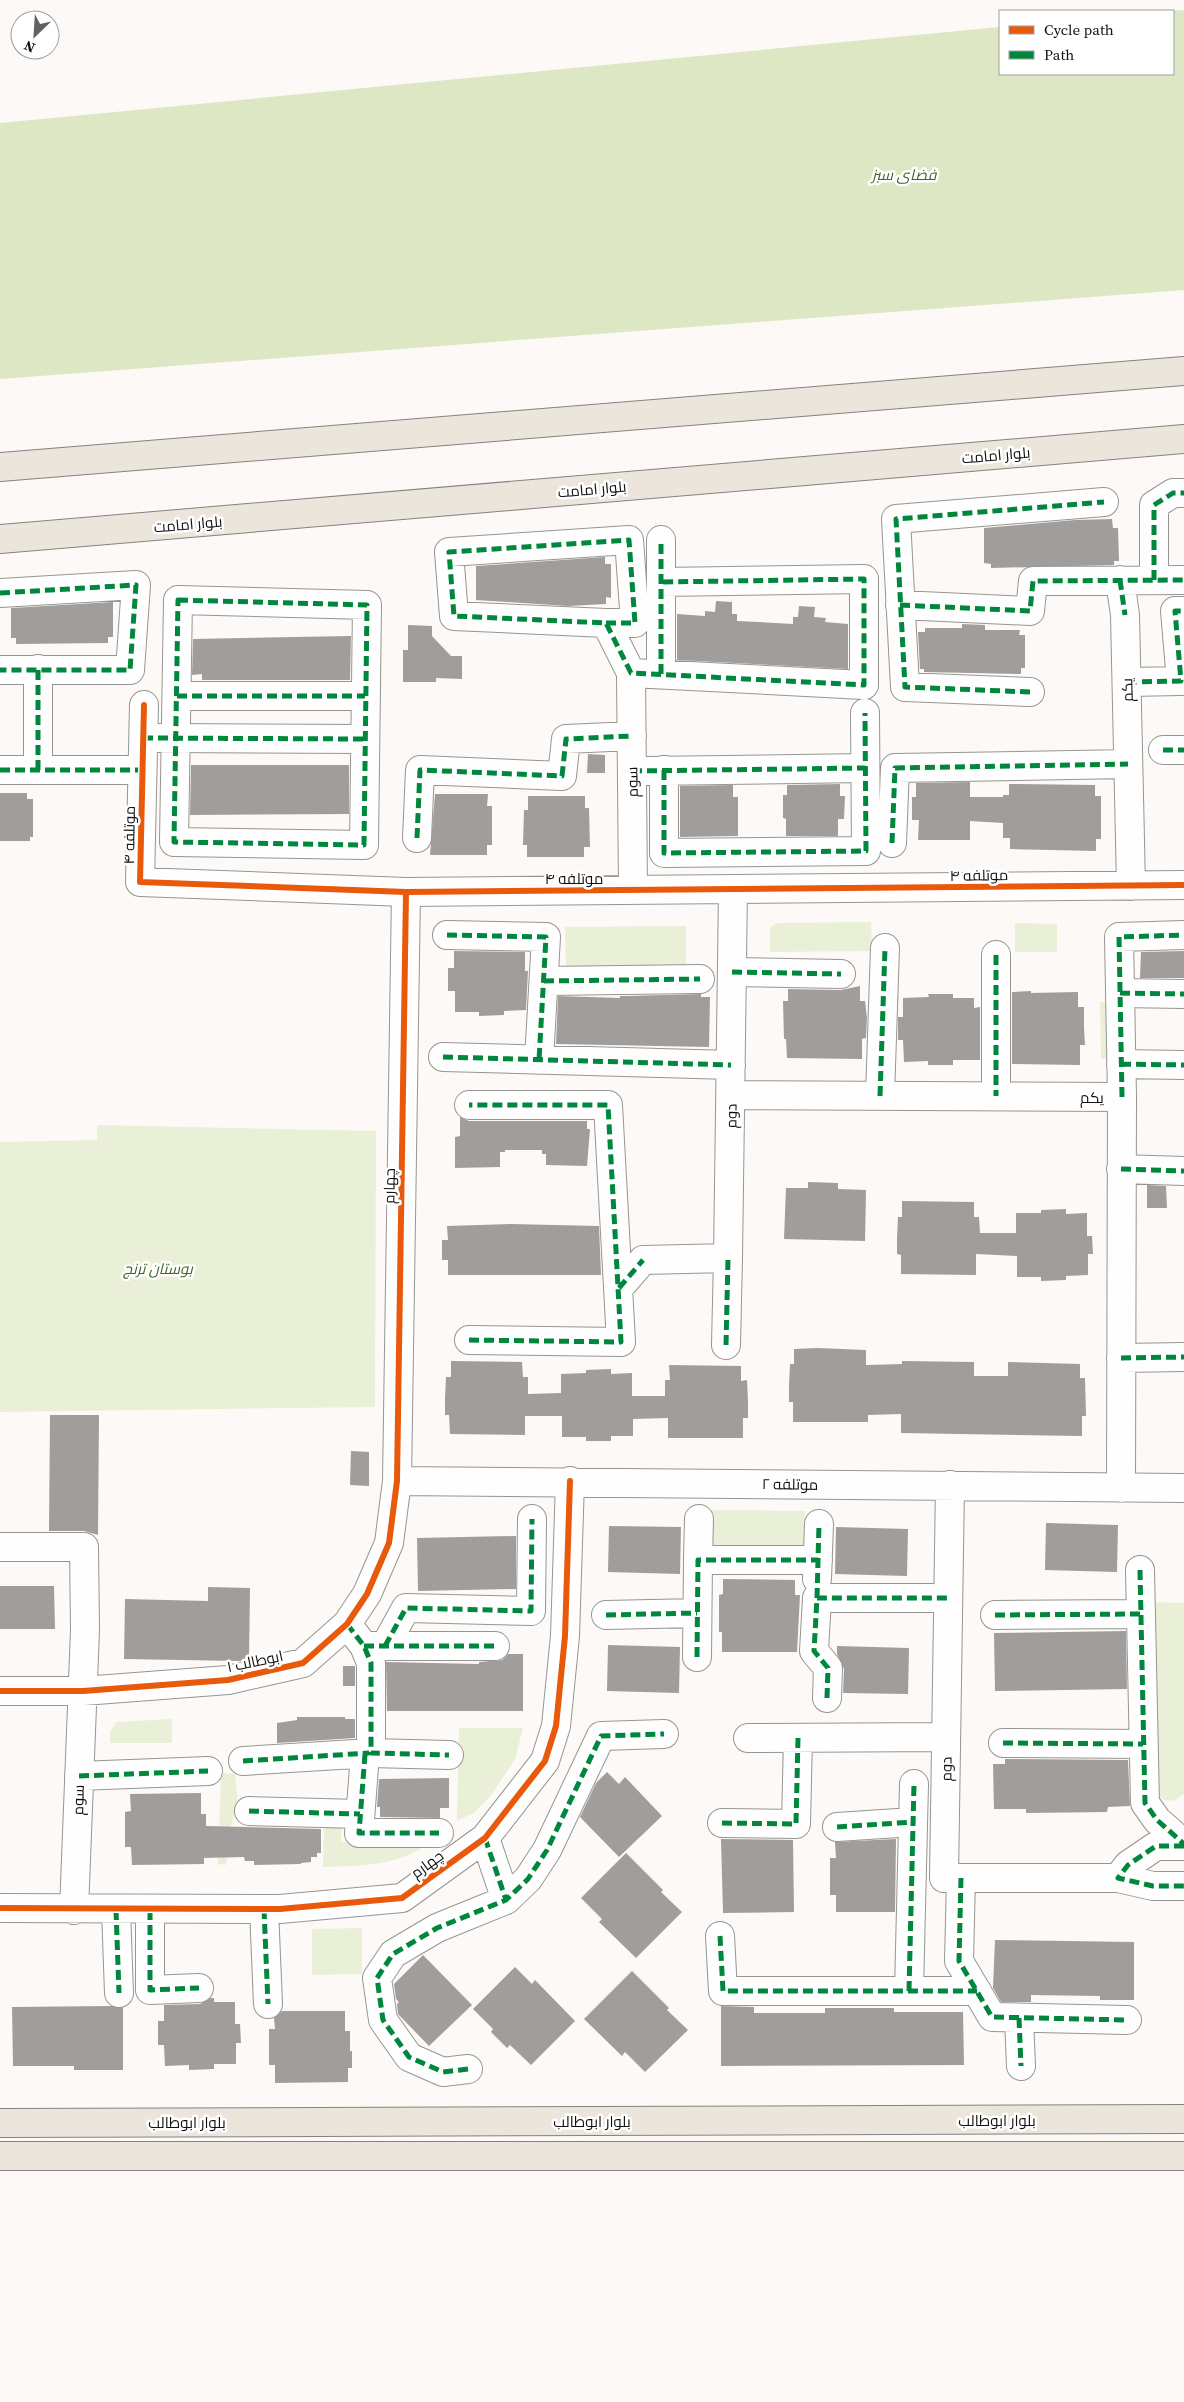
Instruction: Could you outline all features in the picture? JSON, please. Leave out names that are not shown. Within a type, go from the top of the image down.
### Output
[{"type":"main road","points":[[0,467],[1184,371]]},
{"type":"main road","name":"بلوار امامت","points":[[0,540],[1184,439]]},
{"type":"main road","name":"بلوار ابوطالب","points":[[0,2123],[1184,2119]]},
{"type":"main road","points":[[0,2156],[1184,2156]]},
{"type":"street","points":[[1154,580],[1154,504],[1173,493],[1184,493]]},
{"type":"street","points":[[1030,692],[905,687],[896,519],[1104,502]]},
{"type":"street","points":[[630,540],[635,623],[606,624],[454,616],[449,552],[630,540]]},
{"type":"street","points":[[661,540],[661,674]]},
{"type":"street","points":[[606,624],[631,673],[864,685],[864,579],[661,582]]},
{"type":"street","name":"یکم","points":[[1120,580],[1125,615],[1131,886]]},
{"type":"street","points":[[900,605],[1030,611],[1033,581],[1184,580]]},
{"type":"street","points":[[0,593],[136,585],[130,670],[0,670]]},
{"type":"street","points":[[178,600],[367,605],[365,696],[364,844],[174,842],[178,600]]},
{"type":"street","points":[[1127,682],[1181,681],[1175,611],[1184,611]]},
{"type":"street","points":[[38,669],[38,770]]},
{"type":"street","name":"سوم","points":[[631,673],[633,890]]},
{"type":"street","points":[[177,696],[365,696]]},
{"type":"street","name":"موتلفه ۴","points":[[144,706],[140,882],[406,892],[1184,885]]},
{"type":"street","points":[[664,770],[664,853],[866,851],[865,713]]},
{"type":"street","points":[[416,838],[420,770],[562,776],[566,739],[632,736]]},
{"type":"street","points":[[143,738],[365,739]]},
{"type":"street","points":[[892,842],[895,768],[1128,764]]},
{"type":"street","points":[[632,771],[865,768]]},
{"type":"street","points":[[0,770],[142,770]]},
{"type":"street","name":"دوم","points":[[726,1345],[733,889]]},
{"type":"street","name":"چهارم","points":[[396,1481],[406,892]]},
{"type":"street","points":[[1122,1097],[1119,937],[1184,934]]},
{"type":"street","points":[[447,935],[546,937],[539,1060]]},
{"type":"street","points":[[880,1096],[885,948]]},
{"type":"street","points":[[996,955],[996,1096]]},
{"type":"street","points":[[732,972],[841,974]]},
{"type":"street","points":[[544,980],[700,979]]},
{"type":"street","points":[[1120,993],[1184,994]]},
{"type":"street","points":[[443,1057],[731,1064]]},
{"type":"street","points":[[1121,1064],[1184,1065]]},
{"type":"street","name":"یکم","points":[[731,1095],[1122,1097],[1121,1488]]},
{"type":"street","points":[[468,1340],[621,1342],[608,1105],[469,1105]]},
{"type":"street","points":[[1121,1169],[1184,1171]]},
{"type":"street","points":[[619,1288],[643,1260],[728,1258]]},
{"type":"street","points":[[1121,1358],[1184,1358]]},
{"type":"street","name":"موتلفه ۲","points":[[396,1481],[570,1481],[1184,1488]]},
{"type":"street","name":"ابوطالب ۱","points":[[0,1691],[82,1691],[228,1680],[303,1664],[347,1624],[367,1594],[389,1543],[396,1481]]},
{"type":"street","name":"چهارم","points":[[0,1908],[74,1910],[264,1909],[402,1898],[485,1838],[545,1760],[556,1726],[565,1636],[570,1481]]},
{"type":"street","name":"دوم","points":[[950,1485],[944,1878],[1118,1878],[1153,1886],[1184,1886]]},
{"type":"street","points":[[439,1833],[359,1833],[368,1753],[371,1663],[374,1646],[406,1608],[531,1611],[532,1519]]},
{"type":"street","points":[[697,1657],[699,1520]]},
{"type":"street","points":[[819,1524],[814,1650],[828,1668],[827,1698]]},
{"type":"street","name":"سوم","points":[[0,1547],[84,1547],[85,1630],[74,1910]]},
{"type":"street","points":[[698,1560],[818,1560]]},
{"type":"street","points":[[1140,1570],[1145,1803],[1157,1820],[1184,1845]]},
{"type":"street","points":[[817,1598],[948,1598]]},
{"type":"street","points":[[606,1614],[697,1613]]},
{"type":"street","points":[[995,1615],[1141,1614]]},
{"type":"street","points":[[347,1624],[374,1646],[495,1646]]},
{"type":"street","points":[[468,2069],[443,2072],[409,2057],[383,2020],[377,1978],[393,1954],[437,1928],[506,1900],[528,1879],[548,1850],[602,1736],[664,1734]]},
{"type":"street","points":[[748,1738],[946,1737]]},
{"type":"street","points":[[722,1823],[796,1824],[798,1738]]},
{"type":"street","points":[[1003,1744],[1144,1744]]},
{"type":"street","points":[[243,1761],[368,1753],[449,1755]]},
{"type":"street","points":[[79,1776],[208,1771]]},
{"type":"street","points":[[909,1991],[914,1784]]},
{"type":"street","points":[[249,1811],[360,1814]]},
{"type":"street","points":[[837,1827],[913,1822]]},
{"type":"street","points":[[485,1838],[506,1900]]},
{"type":"street","points":[[1118,1878],[1128,1865],[1156,1846],[1184,1845]]},
{"type":"street","points":[[961,1878],[959,1961],[992,2018],[1127,2020]]},
{"type":"street","points":[[264,1909],[268,2004]]},
{"type":"street","points":[[116,1910],[118,1994]]},
{"type":"street","points":[[150,1910],[150,1990],[199,1988]]},
{"type":"street","points":[[720,1936],[723,1991],[977,1992]]},
{"type":"street","points":[[1019,2018],[1020,2066]]},
{"type":"green space","name":"فضای سبز","points":[[1184,10],[1184,290],[0,379],[0,123],[999,27],[999,75],[1174,75],[1174,11]]},
{"type":"green space","points":[[871,922],[872,951],[770,952],[770,928],[777,923]]},
{"type":"green space","points":[[1015,923],[1057,924],[1057,952],[1015,952]]},
{"type":"green space","points":[[686,926],[686,966],[566,967],[565,927]]},
{"type":"green space","points":[[1100,1002],[1112,1002],[1114,1059],[1101,1059]]},
{"type":"green space","name":"بوستان ترنج","points":[[97,1125],[376,1131],[375,1407],[0,1412],[0,1142],[97,1140]]},
{"type":"green space","points":[[708,1510],[805,1511],[804,1549],[707,1548]]},
{"type":"green space","points":[[1150,1602],[1184,1603],[1184,1794],[1173,1801],[1164,1800],[1156,1795]]},
{"type":"green space","points":[[172,1719],[172,1743],[110,1743],[110,1732],[116,1722]]},
{"type":"green space","points":[[459,1728],[523,1728],[515,1759],[492,1794],[475,1812],[457,1821]]},
{"type":"green space","points":[[221,1773],[235,1774],[238,1802],[230,1828],[226,1865],[218,1864]]},
{"type":"green space","points":[[342,1816],[341,1842],[433,1840],[421,1849],[395,1860],[367,1865],[323,1867],[324,1818]]},
{"type":"green space","points":[[362,1928],[362,1974],[312,1975],[312,1929]]},
{"type":"building","points":[[1112,519],[1113,528],[1118,528],[1119,561],[1114,561],[1114,565],[991,568],[991,564],[984,563],[984,528],[1075,520]]},
{"type":"building","points":[[605,557],[605,564],[611,564],[611,598],[606,597],[606,604],[568,606],[476,600],[476,566]]},
{"type":"building","points":[[716,601],[732,602],[732,614],[737,614],[737,621],[793,624],[793,617],[798,617],[799,606],[815,607],[814,617],[826,618],[825,622],[848,624],[848,669],[677,660],[677,614],[705,616],[705,611],[715,612]]},
{"type":"building","points":[[113,602],[113,637],[108,637],[108,643],[16,644],[16,638],[11,638],[11,608]]},
{"type":"building","points":[[962,624],[985,625],[985,630],[1020,630],[1019,635],[1025,635],[1025,668],[1021,668],[1021,674],[924,672],[924,669],[920,669],[918,632],[925,632],[925,628],[962,628]]},
{"type":"building","points":[[408,625],[432,626],[432,636],[451,656],[462,656],[462,679],[436,678],[436,682],[403,682],[403,650],[408,650]]},
{"type":"building","points":[[351,636],[350,680],[202,680],[202,674],[192,675],[193,639]]},
{"type":"building","points":[[588,754],[605,755],[605,773],[587,773]]},
{"type":"building","points":[[191,765],[349,765],[349,814],[190,815]]},
{"type":"building","points":[[970,782],[970,797],[1003,797],[1003,795],[1009,795],[1009,784],[1095,785],[1095,796],[1101,796],[1101,839],[1096,839],[1096,851],[1010,849],[1010,838],[1003,838],[1003,823],[970,821],[970,840],[918,840],[919,820],[912,820],[912,797],[916,797],[916,783]]},
{"type":"building","points":[[840,784],[840,796],[845,796],[844,819],[838,819],[838,836],[786,836],[786,819],[783,818],[783,795],[787,795],[787,785]]},
{"type":"building","points":[[733,785],[733,797],[738,797],[738,836],[680,837],[680,786]]},
{"type":"building","points":[[0,793],[27,793],[27,799],[33,799],[33,837],[30,837],[30,841],[0,841]]},
{"type":"building","points":[[435,794],[488,794],[487,806],[492,806],[492,845],[487,845],[487,855],[430,855]]},
{"type":"building","points":[[528,796],[585,796],[585,808],[589,808],[590,847],[584,847],[584,857],[527,857],[527,845],[523,845],[524,810],[528,810]]},
{"type":"building","points":[[454,951],[525,952],[525,971],[528,971],[526,1010],[504,1011],[504,1015],[479,1016],[479,1012],[455,1012],[455,991],[448,991],[448,968],[454,968]]},
{"type":"building","points":[[1184,951],[1184,978],[1140,978],[1141,952]]},
{"type":"building","points":[[860,986],[860,1001],[865,1001],[867,1018],[866,1038],[862,1039],[862,1059],[787,1058],[786,1039],[784,1039],[783,1001],[788,1001],[788,989],[841,990]]},
{"type":"building","points":[[1031,991],[1031,993],[1078,992],[1078,1007],[1084,1007],[1085,1045],[1080,1045],[1080,1065],[1012,1064],[1012,992]]},
{"type":"building","points":[[701,994],[701,997],[710,997],[709,1047],[556,1044],[558,996],[620,998],[620,996]]},
{"type":"building","points":[[928,994],[953,994],[953,998],[974,998],[974,1008],[980,1007],[980,1060],[953,1060],[953,1065],[928,1065],[928,1061],[904,1062],[903,1040],[898,1040],[898,1017],[903,1017],[903,998],[929,997]]},
{"type":"building","points":[[460,1117],[469,1121],[587,1121],[587,1129],[590,1129],[587,1166],[546,1165],[546,1154],[542,1154],[542,1150],[505,1150],[505,1152],[500,1152],[500,1167],[455,1168],[455,1137],[460,1136]]},
{"type":"building","points":[[808,1182],[838,1183],[838,1189],[866,1190],[865,1241],[784,1239],[786,1188],[808,1188]]},
{"type":"building","points":[[1147,1185],[1166,1186],[1167,1208],[1147,1208]]},
{"type":"building","points":[[902,1201],[974,1202],[974,1217],[979,1217],[980,1233],[1016,1233],[1016,1213],[1041,1213],[1041,1210],[1066,1209],[1066,1214],[1087,1213],[1087,1236],[1092,1236],[1093,1254],[1088,1254],[1088,1275],[1066,1276],[1066,1280],[1041,1281],[1041,1277],[1017,1277],[1017,1256],[976,1254],[976,1275],[901,1274],[901,1255],[897,1254],[897,1238],[898,1217],[902,1217]]},
{"type":"building","points":[[511,1224],[599,1226],[601,1275],[448,1275],[448,1260],[442,1260],[442,1240],[448,1240],[447,1226]]},
{"type":"building","points":[[794,1349],[866,1350],[866,1365],[902,1364],[902,1361],[974,1362],[974,1376],[1008,1376],[1008,1362],[1080,1364],[1080,1378],[1085,1378],[1086,1416],[1082,1416],[1082,1436],[901,1433],[901,1414],[868,1415],[868,1422],[793,1422],[793,1402],[789,1402],[789,1386],[790,1364],[794,1364]]},
{"type":"building","points":[[451,1361],[522,1362],[523,1377],[528,1377],[528,1394],[561,1393],[561,1374],[611,1369],[611,1374],[632,1373],[632,1396],[665,1396],[665,1380],[670,1380],[669,1365],[741,1366],[741,1381],[747,1380],[748,1418],[743,1418],[743,1438],[668,1438],[668,1418],[633,1419],[633,1436],[611,1436],[611,1441],[586,1441],[586,1437],[562,1437],[562,1416],[525,1416],[525,1435],[450,1434],[449,1415],[445,1415],[445,1399],[446,1377],[451,1377]]},
{"type":"building","points":[[50,1415],[99,1415],[98,1535],[84,1531],[49,1531]]},
{"type":"building","points":[[351,1451],[369,1452],[369,1486],[350,1485]]},
{"type":"building","points":[[1046,1523],[1118,1525],[1117,1572],[1045,1570]]},
{"type":"building","points":[[609,1526],[681,1527],[680,1574],[608,1572]]},
{"type":"building","points":[[836,1527],[908,1529],[907,1576],[835,1574]]},
{"type":"building","points":[[516,1536],[516,1589],[418,1591],[417,1538]]},
{"type":"building","points":[[723,1579],[795,1580],[795,1595],[800,1595],[797,1652],[722,1652],[722,1632],[719,1632],[719,1595],[723,1594]]},
{"type":"building","points":[[0,1586],[54,1586],[55,1629],[0,1629]]},
{"type":"building","points":[[208,1587],[250,1588],[249,1659],[240,1661],[124,1659],[125,1599],[208,1601]]},
{"type":"building","points":[[1126,1631],[1127,1689],[995,1691],[994,1633]]},
{"type":"building","points":[[608,1645],[680,1647],[679,1693],[607,1691]]},
{"type":"building","points":[[837,1646],[909,1648],[908,1694],[843,1693],[844,1669],[837,1654]]},
{"type":"building","points":[[508,1654],[523,1654],[523,1711],[387,1711],[386,1662],[479,1664],[479,1662],[502,1660]]},
{"type":"building","points":[[343,1666],[355,1666],[355,1686],[343,1686]]},
{"type":"building","points":[[297,1717],[345,1717],[345,1719],[355,1719],[355,1738],[277,1743],[277,1723],[297,1720]]},
{"type":"building","points":[[1005,1759],[1128,1760],[1130,1806],[1108,1807],[1107,1812],[1026,1813],[1026,1809],[994,1809],[993,1764],[1005,1764]]},
{"type":"building","points":[[607,1772],[619,1784],[625,1777],[662,1816],[619,1857],[580,1817],[596,1783]]},
{"type":"building","points":[[449,1778],[449,1808],[440,1808],[440,1818],[380,1817],[380,1807],[377,1807],[379,1779]]},
{"type":"building","points":[[201,1793],[201,1814],[206,1814],[206,1826],[321,1829],[321,1853],[317,1853],[317,1857],[311,1857],[311,1862],[301,1864],[254,1865],[254,1861],[245,1861],[244,1857],[204,1858],[204,1864],[132,1865],[131,1847],[125,1847],[125,1812],[131,1811],[130,1794]]},
{"type":"building","points":[[721,1839],[793,1840],[794,1912],[723,1913]]},
{"type":"building","points":[[896,1839],[895,1912],[836,1912],[836,1895],[830,1895],[830,1858],[836,1858],[835,1842]]},
{"type":"building","points":[[626,1853],[682,1912],[636,1958],[599,1922],[602,1919],[581,1898]]},
{"type":"building","points":[[995,1940],[1134,1942],[1134,2000],[1100,2000],[1100,1996],[1031,1995],[1031,2002],[1001,2002],[993,1988]]},
{"type":"building","points":[[423,1955],[472,2005],[429,2046],[398,2014],[397,2004],[399,2002],[396,1999],[394,1984]]},
{"type":"building","points":[[515,1967],[532,1984],[535,1980],[575,2021],[531,2065],[510,2045],[507,2048],[491,2032],[493,2029],[473,2009]]},
{"type":"building","points":[[632,1971],[688,2030],[645,2072],[625,2052],[622,2056],[584,2019]]},
{"type":"building","points":[[214,1998],[214,2002],[235,2002],[235,2024],[240,2024],[241,2043],[236,2043],[236,2064],[214,2064],[214,2069],[189,2070],[189,2065],[165,2066],[164,2045],[158,2045],[158,2021],[164,2021],[164,2005],[200,2004]]},
{"type":"building","points":[[111,2006],[123,2008],[123,2070],[74,2070],[74,2066],[13,2066],[12,2007]]},
{"type":"building","points":[[721,2006],[754,2007],[754,2013],[825,2013],[825,2008],[894,2008],[894,2012],[963,2012],[964,2065],[721,2066]]},
{"type":"building","points":[[282,2011],[345,2011],[345,2031],[350,2031],[350,2051],[352,2051],[352,2068],[348,2068],[348,2082],[275,2083],[275,2065],[269,2065],[269,2029],[275,2029],[274,2018]]},
{"type":"marked path","points":[[1154,580],[1154,505],[1173,493],[1184,493]]},
{"type":"marked path","points":[[1030,692],[905,687],[896,519],[1104,502]]},
{"type":"marked path","points":[[606,623],[635,623],[629,540],[449,552],[454,616],[606,623],[631,673],[864,685],[864,579],[661,582]]},
{"type":"marked path","points":[[661,540],[661,674]]},
{"type":"marked path","points":[[1120,580],[1125,615]]},
{"type":"marked path","points":[[900,605],[1030,611],[1033,581],[1184,580]]},
{"type":"marked path","points":[[0,593],[136,585],[130,670],[0,670]]},
{"type":"marked path","points":[[178,600],[367,605],[364,845],[174,842],[178,600]]},
{"type":"marked path","points":[[1127,682],[1181,681],[1175,611],[1184,611]]},
{"type":"marked path","points":[[38,669],[38,770]]},
{"type":"marked path","points":[[177,696],[365,696]]},
{"type":"marked path","points":[[664,770],[664,853],[866,851],[865,713]]},
{"type":"marked path","points":[[417,838],[420,770],[562,776],[566,739],[632,736]]},
{"type":"marked path","points":[[143,738],[365,739]]},
{"type":"marked path","points":[[1163,750],[1184,750]]},
{"type":"marked path","points":[[892,843],[895,768],[1128,764]]},
{"type":"marked path","points":[[632,771],[865,768]]},
{"type":"marked path","points":[[0,770],[142,770]]},
{"type":"marked path","points":[[447,935],[546,937],[539,1060]]},
{"type":"marked path","points":[[1122,1097],[1119,937],[1184,935]]},
{"type":"marked path","points":[[880,1096],[885,948]]},
{"type":"marked path","points":[[996,955],[996,1096]]},
{"type":"marked path","points":[[732,972],[841,974]]},
{"type":"marked path","points":[[544,981],[700,979]]},
{"type":"marked path","points":[[1120,993],[1184,994]]},
{"type":"marked path","points":[[443,1057],[731,1065]]},
{"type":"marked path","points":[[1121,1064],[1184,1065]]},
{"type":"marked path","points":[[469,1105],[608,1105],[621,1342],[469,1340]]},
{"type":"marked path","points":[[1121,1169],[1184,1171]]},
{"type":"marked path","points":[[726,1345],[728,1258]]},
{"type":"marked path","points":[[619,1288],[643,1260]]},
{"type":"marked path","points":[[1121,1358],[1184,1357]]},
{"type":"marked path","points":[[385,1646],[406,1608],[531,1611],[532,1519]]},
{"type":"marked path","points":[[817,1598],[819,1524]]},
{"type":"marked path","points":[[697,1657],[698,1560],[818,1560]]},
{"type":"marked path","points":[[1140,1570],[1145,1803],[1157,1820],[1184,1844]]},
{"type":"marked path","points":[[827,1698],[828,1668],[814,1651],[817,1598],[948,1598]]},
{"type":"marked path","points":[[606,1615],[697,1613]]},
{"type":"marked path","points":[[995,1615],[1141,1614]]},
{"type":"marked path","points":[[347,1624],[364,1646],[371,1663],[371,1753],[449,1755]]},
{"type":"marked path","points":[[364,1646],[495,1646]]},
{"type":"marked path","points":[[468,2069],[443,2072],[409,2057],[383,2020],[377,1978],[393,1954],[437,1928],[506,1900],[528,1879],[547,1850],[601,1736],[664,1734]]},
{"type":"marked path","points":[[722,1823],[796,1824],[798,1738]]},
{"type":"marked path","points":[[1003,1743],[1143,1744]]},
{"type":"marked path","points":[[243,1761],[369,1753]]},
{"type":"marked path","points":[[365,1754],[359,1833],[439,1833]]},
{"type":"marked path","points":[[79,1776],[208,1771]]},
{"type":"marked path","points":[[909,1991],[914,1784]]},
{"type":"marked path","points":[[249,1811],[360,1814]]},
{"type":"marked path","points":[[837,1827],[913,1822]]},
{"type":"marked path","points":[[485,1838],[506,1900]]},
{"type":"marked path","points":[[1184,1846],[1156,1846],[1128,1865],[1118,1878],[1153,1886],[1184,1886]]},
{"type":"marked path","points":[[961,1878],[959,1961],[992,2017],[1127,2020]]},
{"type":"marked path","points":[[264,1909],[268,2004]]},
{"type":"marked path","points":[[116,1910],[119,1993]]},
{"type":"marked path","points":[[150,1910],[150,1990],[199,1988]]},
{"type":"marked path","points":[[720,1936],[723,1991],[977,1991]]},
{"type":"marked path","points":[[1019,2018],[1021,2066]]},
{"type":"cycle path","points":[[144,705],[140,882],[406,892],[1184,885]]},
{"type":"cycle path","points":[[0,1691],[83,1691],[228,1680],[303,1663],[347,1624],[367,1594],[389,1543],[397,1481],[406,892]]},
{"type":"cycle path","points":[[0,1908],[280,1909],[402,1898],[485,1838],[545,1761],[556,1726],[565,1636],[570,1481]]}]
